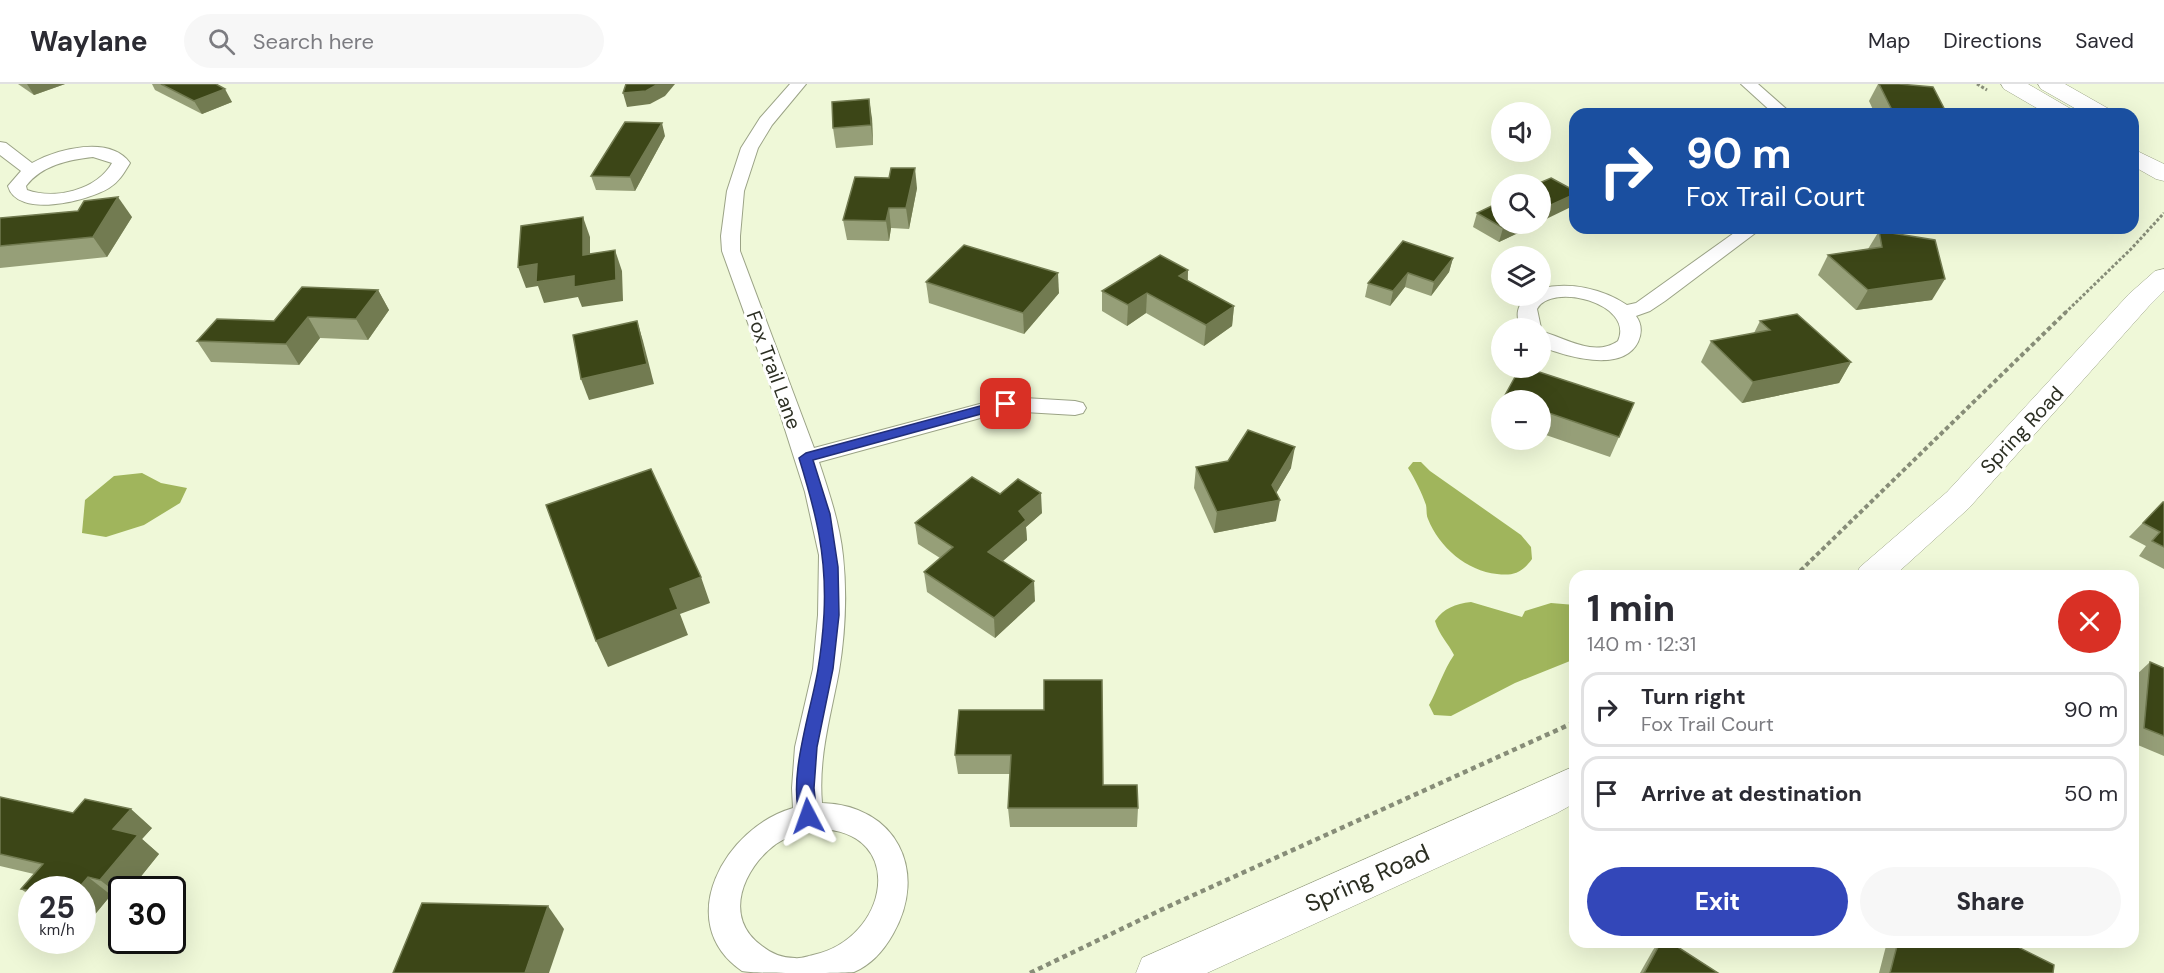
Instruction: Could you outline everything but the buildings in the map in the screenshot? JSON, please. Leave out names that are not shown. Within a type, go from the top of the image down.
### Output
[{"type":"street","name":"Fox Trail Lane","points":[[798,84],[757,134],[734,190],[730,229],[731,251],[786,398],[823,514],[831,567],[831,615],[826,669],[809,747],[806,788],[808,816]]},
{"type":"street","points":[[1749,84],[1777,108]]},
{"type":"street","points":[[2012,84],[2052,108]]},
{"type":"street","points":[[2049,84],[2091,108]]},
{"type":"street","points":[[2139,136],[2164,151]]},
{"type":"street","points":[[0,147],[31,171]]},
{"type":"street","points":[[93,152],[116,157],[120,163],[118,171],[96,187],[63,198],[42,200],[19,194],[17,186],[31,171],[51,161],[93,152]]},
{"type":"street","points":[[2139,159],[2164,174]]},
{"type":"street","points":[[1623,313],[1643,307],[1745,234]]},
{"type":"street","name":"Spring Road","points":[[1879,570],[1958,500],[2139,300],[2164,276]]},
{"type":"street","points":[[1551,293],[1560,291],[1578,292],[1611,304],[1623,313],[1630,323],[1631,333],[1628,342],[1605,353],[1572,351],[1551,343]]},
{"type":"street","points":[[806,458],[1006,404],[1075,408]]},
{"type":"street","name":"Spring Road","points":[[1158,973],[1543,800],[1569,786]]},
{"type":"street","points":[[792,973],[767,969],[744,955],[729,933],[724,908],[728,882],[740,858],[758,838],[782,824],[808,816],[834,816],[858,823],[877,837],[889,858],[894,882],[890,908],[875,934],[854,955],[826,969],[800,973]]},
{"type":"path","points":[[1801,570],[2132,248],[2164,213]]},
{"type":"path","points":[[1030,973],[1194,893],[1357,823],[1569,725]]},
{"type":"shaded area","points":[[1413,462],[1421,462],[1430,471],[1521,535],[1531,547],[1532,559],[1528,564],[1517,572],[1497,574],[1475,568],[1455,556],[1439,539],[1428,519],[1426,505],[1408,468]]},
{"type":"shaded area","points":[[142,473],[161,483],[187,488],[180,503],[144,525],[106,537],[82,533],[85,500],[114,476]]},
{"type":"shaded area","points":[[1471,602],[1522,617],[1525,611],[1551,603],[1569,604],[1569,661],[1515,683],[1451,716],[1434,715],[1429,705],[1454,655],[1435,621],[1450,607]]},
{"type":"route","points":[[808,816],[806,788],[809,747],[826,669],[831,615],[831,555],[823,514],[806,458],[1006,404]]}]
